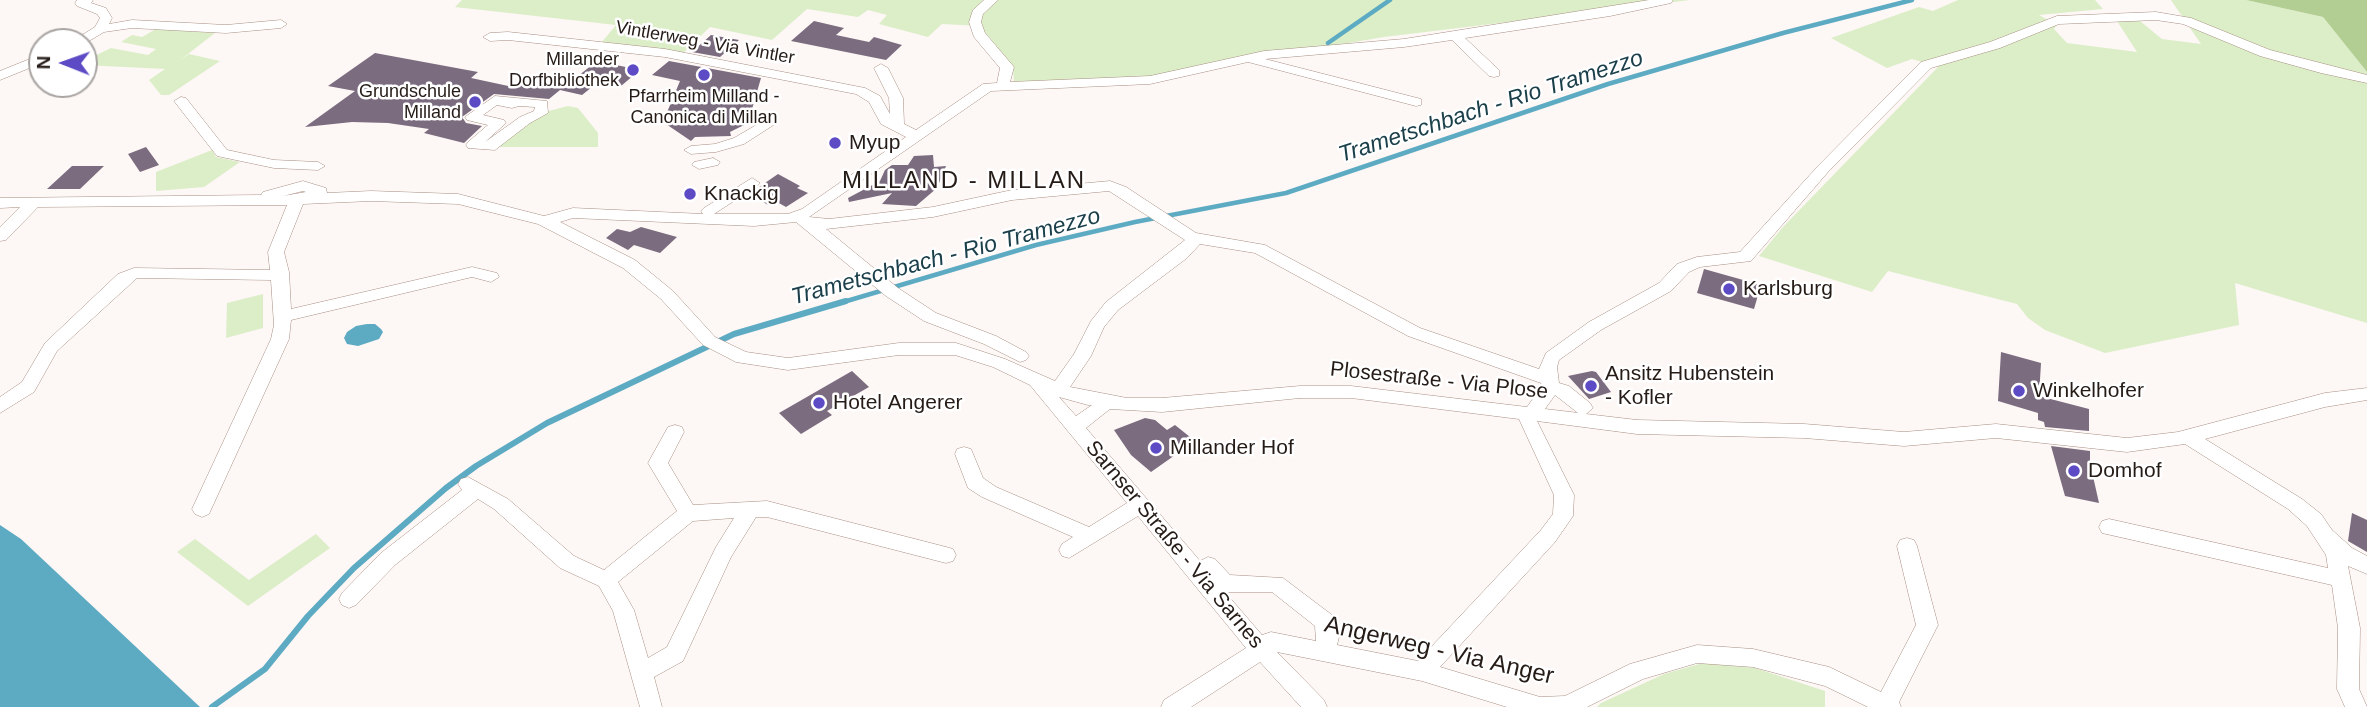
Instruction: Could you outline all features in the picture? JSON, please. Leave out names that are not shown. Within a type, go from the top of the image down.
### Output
[{"type":"street","points":[[992,0],[977,13],[975,22],[979,34],[1007,67],[1002,86]]},
{"type":"street","points":[[803,220],[988,87],[1150,80],[1246,58],[1388,45],[1610,12],[1667,0]]},
{"type":"street","points":[[81,1],[102,11],[106,18],[100,29]]},
{"type":"street","points":[[1422,671],[1548,536],[1563,516],[1564,495],[1528,428],[1527,421],[1550,383],[1548,367],[1552,357],[1595,326],[1665,287],[1683,268],[1697,262],[1745,257],[1823,169],[1927,65],[1996,45],[2057,20],[2096,16],[2177,19],[2265,52],[2367,79]]},
{"type":"street","points":[[100,29],[132,24],[226,29],[281,24]]},
{"type":"street","points":[[1453,34],[1494,73]]},
{"type":"street","name":"Vintlerweg - Via Vintler","points":[[490,37],[520,37],[665,54],[852,90],[875,99],[886,121],[918,137]]},
{"type":"street","points":[[1246,58],[1416,102]]},
{"type":"street","points":[[0,76],[28,64]]},
{"type":"street","points":[[881,68],[896,99],[897,126]]},
{"type":"street","points":[[495,100],[512,104],[516,101],[542,104],[541,113],[525,120],[490,147],[479,148],[472,145],[499,123],[472,117],[495,100]]},
{"type":"street","points":[[181,101],[222,153],[274,164],[318,166]]},
{"type":"street","points":[[479,148],[520,116]]},
{"type":"street","points":[[691,150],[716,148],[738,141],[770,121]]},
{"type":"street","points":[[709,211],[752,183]]},
{"type":"street","points":[[544,221],[573,214],[803,220],[829,224],[902,216],[1012,195],[1102,186],[1121,190],[1196,238],[1258,249],[1366,309],[1414,332],[1550,383],[1584,408]]},
{"type":"street","points":[[202,509],[281,339],[281,272],[276,252],[278,242],[293,217],[296,196]]},
{"type":"street","name":"Plosestraße - Via Plose","points":[[296,196],[349,196]]},
{"type":"street","name":"Plosestraße - Via Plose","points":[[0,203],[296,196],[458,199],[544,221],[629,264],[667,295],[713,344],[760,362],[788,364],[899,349],[956,349],[999,363],[1058,390],[1105,402],[1162,405],[1263,394],[1351,392],[1637,427],[1804,431],[1904,439],[1996,431],[2127,445],[2188,437],[2325,400],[2367,394]]},
{"type":"street","points":[[293,217],[328,198]]},
{"type":"street","points":[[0,236],[34,202]]},
{"type":"street","points":[[803,220],[887,287],[930,317],[990,340],[1020,356]]},
{"type":"street","points":[[1058,390],[1082,356],[1097,325],[1112,306],[1181,254],[1196,238]]},
{"type":"street","points":[[0,406],[27,387],[51,347],[124,278],[134,273],[270,275],[281,272]]},
{"type":"street","points":[[282,317],[472,272],[491,277]]},
{"type":"street","name":"Sarnser Straße - Via Sarnes","points":[[1034,380],[1261,648],[1316,707]]},
{"type":"street","points":[[1074,427],[1099,410],[1105,402]]},
{"type":"street","points":[[675,432],[658,463],[688,513]]},
{"type":"street","points":[[2188,437],[2295,505],[2314,520],[2325,536],[2336,555],[2341,579],[2349,628],[2348,689],[2356,707]]},
{"type":"street","points":[[964,454],[975,483],[989,492],[1090,536]]},
{"type":"street","points":[[349,599],[388,559],[472,487],[501,505],[567,562],[606,580],[623,610],[651,707]]},
{"type":"street","points":[[1069,550],[1139,505]]},
{"type":"street","points":[[606,580],[688,513],[767,509],[946,555]]},
{"type":"street","points":[[640,674],[675,654],[723,553],[750,510]]},
{"type":"street","points":[[2109,527],[2341,579]]},
{"type":"street","points":[[2325,536],[2345,554],[2367,566]]},
{"type":"street","name":"Angerweg - Via Anger","points":[[1261,648],[1271,640],[1422,671],[1540,707],[1568,706],[1638,671],[1697,654],[1753,658],[1829,677],[1888,706],[1927,625],[1907,546]]},
{"type":"street","points":[[1208,565],[1225,583],[1276,584],[1324,621],[1328,637],[1324,651]]},
{"type":"street","points":[[1172,707],[1261,648]]},
{"type":"green space","points":[[462,0],[1690,0],[1384,37],[1142,78],[1014,82],[1013,67],[980,26],[942,24],[928,37],[879,24],[887,15],[868,10],[858,17],[807,9],[772,40],[710,27],[682,54],[601,43],[616,25],[455,7]]},
{"type":"green space","points":[[1958,0],[2095,0],[2103,9],[2039,15],[2057,25],[2054,29],[2067,43],[2137,52],[2117,21],[2140,21],[2162,39],[2201,44],[2171,0],[2246,0],[2323,17],[2367,72],[2367,323],[2235,283],[2239,325],[2105,353],[2045,330],[2028,318],[2017,304],[1888,271],[1872,292],[1759,256],[1783,227],[1938,67],[1912,59],[1887,68],[1831,38],[1919,7],[1933,11]]},
{"type":"green space","points":[[2246,0],[2367,0],[2367,72],[2323,17]]},
{"type":"green space","points":[[156,29],[215,33],[179,61],[189,54],[220,61],[169,95],[161,95],[149,80],[165,69],[98,66],[98,54],[111,48],[148,55],[156,49],[121,42],[132,35],[142,37]]},
{"type":"green space","points":[[568,106],[578,108],[598,133],[598,147],[490,147],[541,113]]},
{"type":"green space","points":[[212,150],[216,157],[240,162],[204,187],[156,191],[156,172]]},
{"type":"green space","points":[[263,294],[263,328],[226,338],[227,303]]},
{"type":"green space","points":[[316,534],[330,548],[248,606],[177,552],[195,539],[249,580]]},
{"type":"green space","points":[[1703,663],[1755,668],[1825,691],[1825,707],[1597,707],[1664,674]]},
{"type":"water","points":[[375,324],[381,329],[383,332],[379,339],[358,346],[347,344],[344,338],[347,332],[356,326]]},
{"type":"water","points":[[0,525],[21,539],[200,707],[0,707]]},
{"type":"building","points":[[814,21],[844,28],[836,35],[869,42],[874,37],[902,45],[886,60],[791,41]]},
{"type":"building","points":[[711,35],[739,40],[720,57],[692,52]]},
{"type":"building","points":[[375,53],[478,72],[471,78],[513,87],[521,81],[555,88],[572,75],[578,76],[597,61],[640,70],[621,86],[597,83],[582,95],[560,90],[549,99],[494,94],[462,117],[466,123],[482,126],[464,143],[424,133],[429,129],[388,123],[352,122],[305,127],[355,91],[328,86]]},
{"type":"building","points":[[669,61],[761,78],[748,123],[730,132],[731,136],[695,137],[691,141],[663,122],[680,81],[652,75]]},
{"type":"building","points":[[146,147],[159,165],[140,172],[128,154]]},
{"type":"building","points":[[933,155],[934,167],[946,166],[937,188],[916,206],[882,204],[892,193],[849,202],[848,198],[880,181],[885,170],[892,165],[908,165],[914,156]]},
{"type":"building","points":[[72,166],[104,166],[80,189],[47,189]]},
{"type":"building","points":[[778,174],[808,193],[786,207],[777,202],[770,206],[749,194]]},
{"type":"building","points":[[641,227],[677,237],[660,253],[634,245],[628,250],[606,238],[617,229],[630,232]]},
{"type":"building","name":"Karlsburg","points":[[1704,269],[1761,285],[1754,309],[1697,293]]},
{"type":"building","name":"Winkelhofer","points":[[2001,352],[2041,363],[2039,396],[2089,409],[2089,431],[2045,427],[2044,422],[2038,420],[2038,413],[1998,401]]},
{"type":"building","name":"Hotel Angerer","points":[[852,371],[869,387],[827,411],[832,415],[801,434],[779,413]]},
{"type":"building","name":"Ansitz Hubenstein - Kofler","points":[[1596,372],[1611,392],[1589,399],[1568,376]]},
{"type":"building","name":"Millander Hof","points":[[1145,418],[1155,420],[1167,430],[1175,425],[1195,441],[1151,472],[1131,455],[1114,430]]},
{"type":"building","name":"Domhof","points":[[2051,446],[2090,451],[2099,503],[2065,496]]},
{"type":"building","points":[[2352,513],[2367,520],[2367,552],[2348,541]]},
{"type":"waterway","points":[[1328,43],[1390,0]]},
{"type":"waterway","name":"Trametschbach - Rio Tramezzo","points":[[840,303],[1036,245],[1135,222],[1286,193],[1608,84],[1783,33],[1912,0]]},
{"type":"waterway","name":"Trametschbach - Rio Tramezzo","points":[[212,707],[265,669],[308,616],[354,568],[446,488],[476,466],[547,423],[734,334],[846,301]]},
{"type":"place","name":"Millander Dorfbibliothek","points":[[633,70]]},
{"type":"place","name":"Pfarrheim Milland - Canonica di Millan","points":[[704,75]]},
{"type":"place","name":"Grundschule Milland","points":[[475,102]]},
{"type":"place","name":"Myup","points":[[835,143]]},
{"type":"place","name":"Knackig","points":[[690,194]]},
{"type":"place","name":"Karlsburg","points":[[1729,289]]},
{"type":"place","name":"Ansitz Hubenstein - Kofler","points":[[1591,386]]},
{"type":"place","name":"Winkelhofer","points":[[2019,391]]},
{"type":"place","name":"Hotel Angerer","points":[[819,403]]},
{"type":"place","name":"Millander Hof","points":[[1156,448]]},
{"type":"place","name":"Domhof","points":[[2074,471]]},
{"type":"district","name":"MILLAND - MILLAN","points":[[964,181]]}]
